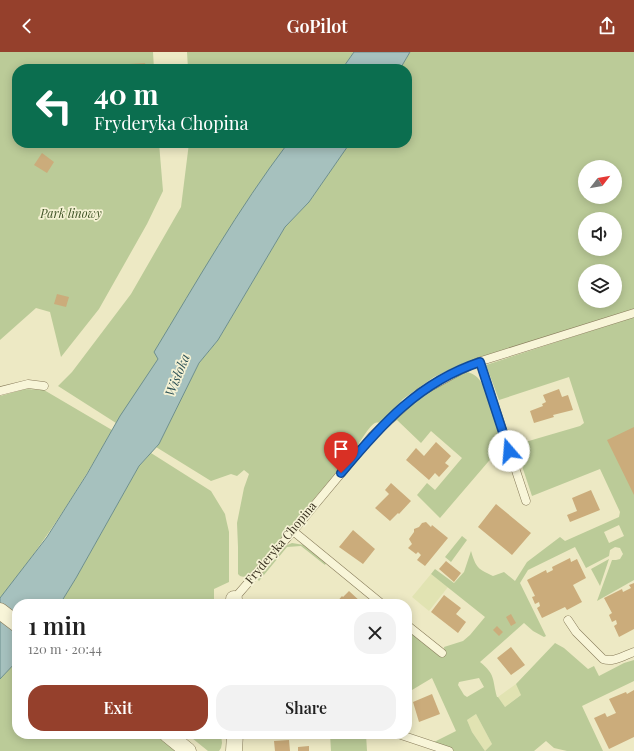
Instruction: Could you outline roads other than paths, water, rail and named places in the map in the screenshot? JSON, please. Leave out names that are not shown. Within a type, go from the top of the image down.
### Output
[{"type":"street","points":[[0,611],[12,620]]},
{"type":"street","points":[[173,739],[188,751]]},
{"type":"street","points":[[234,751],[235,739]]},
{"type":"lane","name":"Fryderyka Chopina","points":[[236,599],[373,435],[419,393],[428,387],[480,362],[634,314]]},
{"type":"lane","points":[[480,362],[526,501]]},
{"type":"lane","points":[[0,391],[28,384],[44,386]]},
{"type":"lane","points":[[293,531],[376,599]]},
{"type":"lane","points":[[568,620],[576,632],[603,659],[614,660],[634,652]]},
{"type":"lane","points":[[412,628],[442,653]]},
{"type":"lane","points":[[412,739],[449,751]]},
{"type":"water","points":[[354,52],[410,52],[403,64],[346,64]]},
{"type":"water","name":"Wisłoka","points":[[284,148],[347,148],[309,202],[285,227],[218,340],[199,363],[159,444],[139,466],[63,599],[12,599],[12,666],[0,679],[0,598],[47,537],[87,474],[120,416],[158,359],[154,352],[235,219]]},
{"type":"park label","name":"Park linowy","points":[[71,214]]}]
